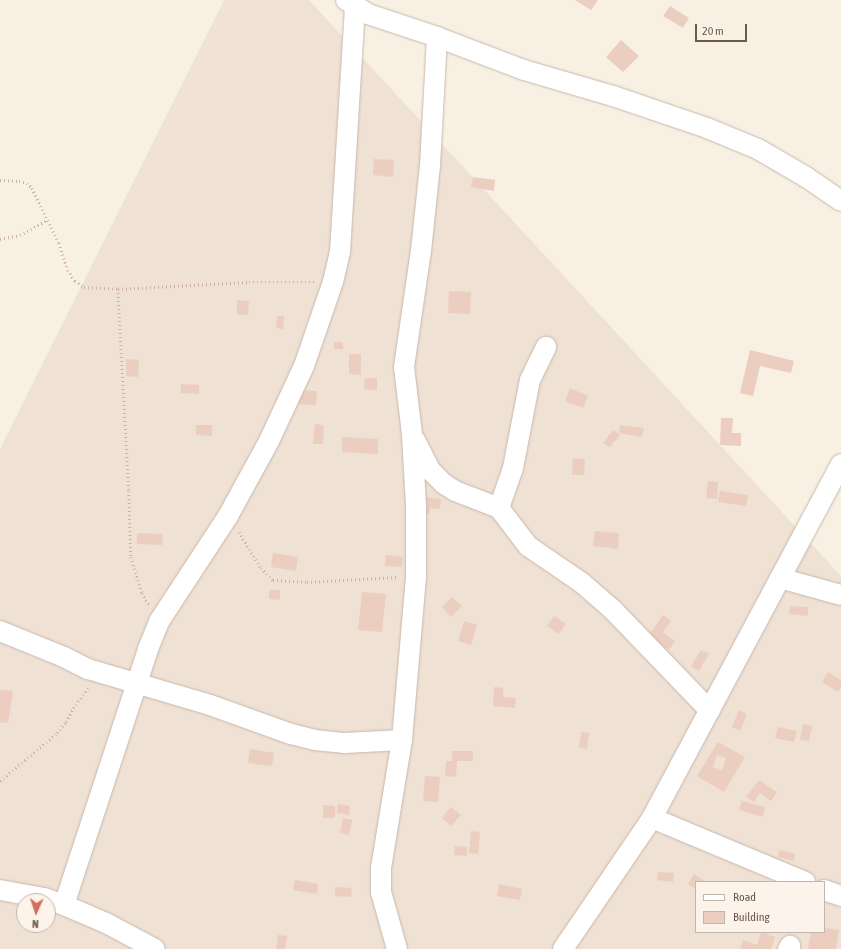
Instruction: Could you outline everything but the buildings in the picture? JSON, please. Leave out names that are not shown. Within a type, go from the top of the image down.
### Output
[{"type":"street","points":[[64,905],[148,649],[160,620],[228,516],[269,441],[304,366],[333,282],[340,252],[361,5],[437,37],[524,70],[613,96],[707,128],[758,149],[806,177],[841,201]]},
{"type":"street","points":[[397,949],[381,892],[381,868],[402,740],[416,576],[416,506],[412,434],[404,367],[421,251],[430,166],[437,37]]},
{"type":"street","points":[[499,508],[513,468],[530,380],[546,347]]},
{"type":"street","points":[[412,434],[431,471],[444,484],[454,491],[499,508],[528,546],[582,583],[612,609],[710,711]]},
{"type":"street","points":[[563,949],[652,818],[841,464]]},
{"type":"street","points":[[780,578],[841,595]]},
{"type":"street","points":[[0,631],[64,657],[88,669],[210,705],[291,734],[315,740],[345,743],[402,740]]},
{"type":"street","points":[[652,818],[803,881]]},
{"type":"street","points":[[0,890],[44,898],[64,905],[106,923],[155,949]]},
{"type":"street","points":[[825,890],[841,896]]},
{"type":"path","points":[[0,180],[27,183],[32,188],[60,243],[68,270],[75,281],[84,287],[118,289],[249,282],[333,282]]},
{"type":"path","points":[[0,239],[20,235],[47,220]]},
{"type":"path","points":[[118,289],[129,476],[131,556],[142,593],[160,620]]},
{"type":"path","points":[[228,516],[261,568],[273,580],[307,582],[416,576]]},
{"type":"path","points":[[0,780],[57,733],[66,722],[73,708],[89,686],[95,681],[111,677]]},
{"type":"shaded area","points":[[224,0],[309,0],[841,576],[841,949],[0,949],[0,449]]}]
